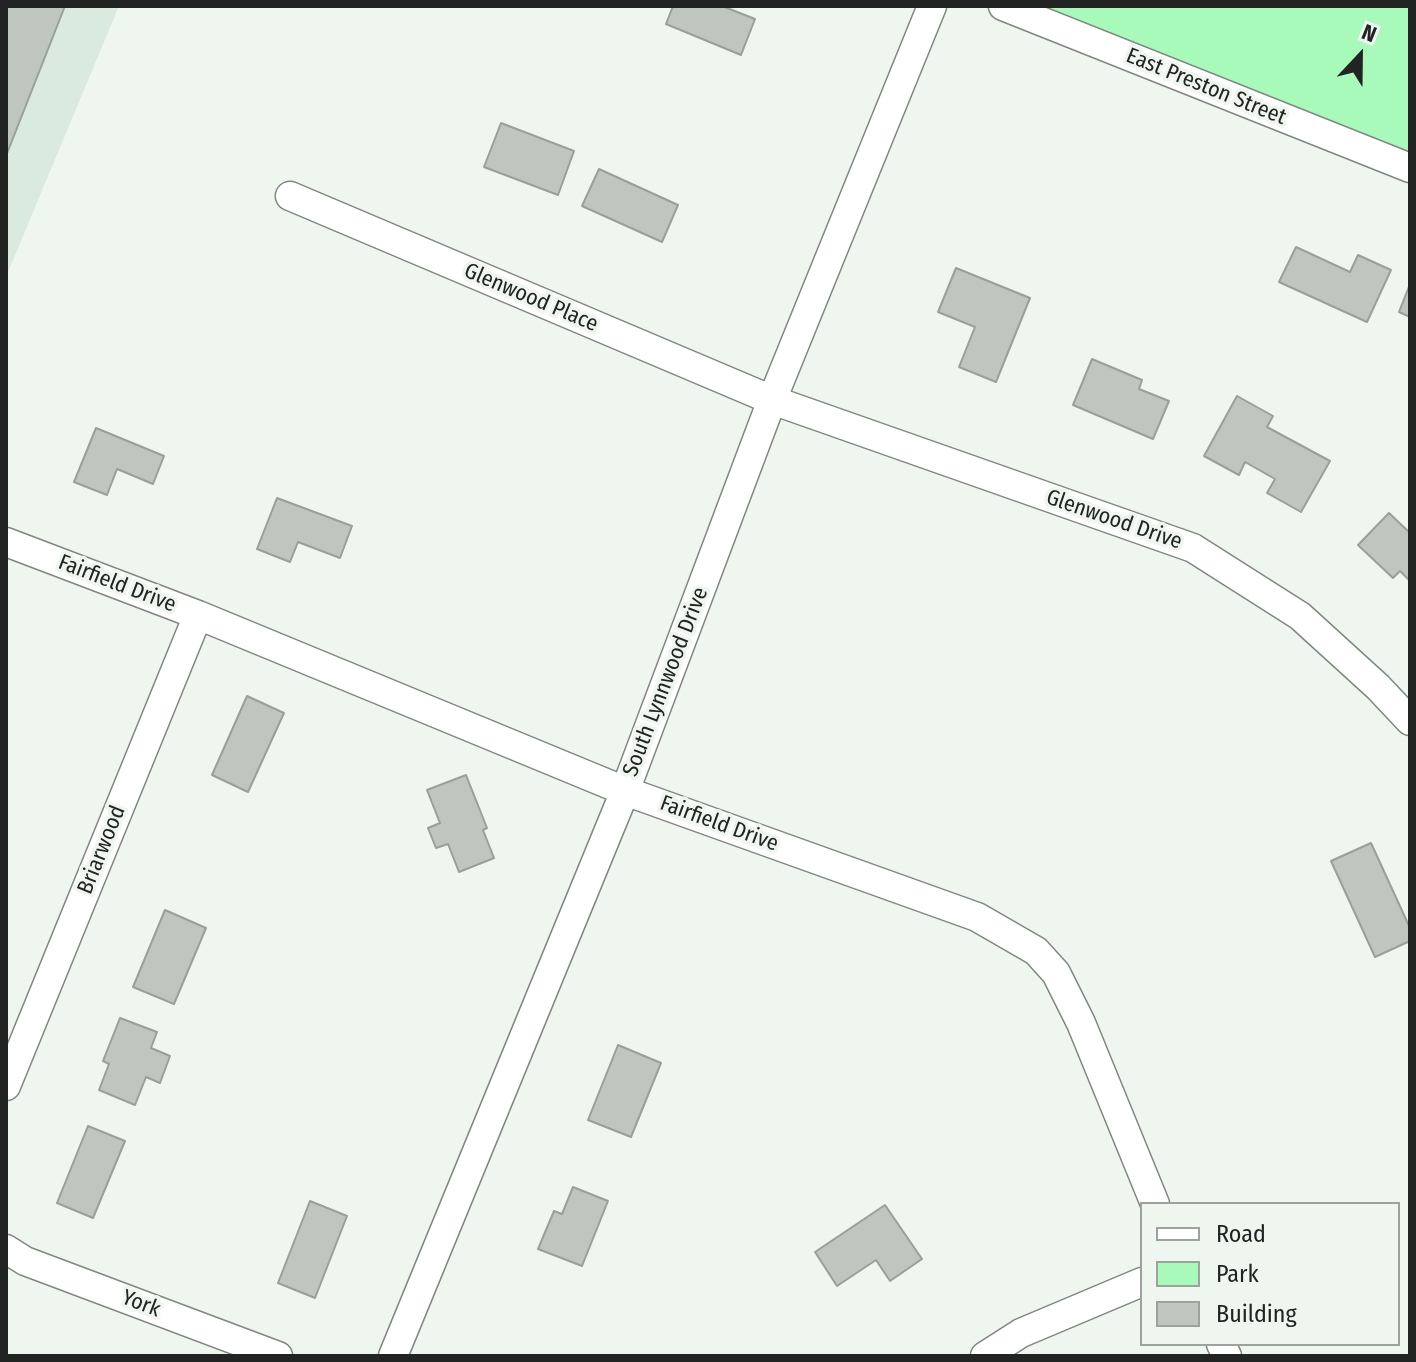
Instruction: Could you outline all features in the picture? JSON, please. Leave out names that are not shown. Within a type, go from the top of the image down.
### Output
[{"type":"street","name":"South Lynnwood Drive","points":[[393,1356],[625,791],[772,400],[932,6]]},
{"type":"street","name":"East Preston Street","points":[[1003,6],[1410,168]]},
{"type":"street","name":"Glenwood Place","points":[[290,196],[772,400]]},
{"type":"street","name":"Glenwood Drive","points":[[772,400],[1193,548],[1300,616],[1378,687],[1410,721]]},
{"type":"street","name":"Fairfield Drive","points":[[6,542],[198,615],[625,791],[977,917],[1036,951],[1056,973],[1081,1023],[1154,1202]]},
{"type":"street","name":"Briarwood","points":[[6,1086],[198,615]]},
{"type":"street","name":"York","points":[[6,1249],[25,1261],[278,1356]]},
{"type":"street","points":[[985,1356],[1021,1333],[1140,1283]]},
{"type":"shaded area","points":[[6,6],[119,6],[6,277]]},
{"type":"green space","points":[[1003,6],[1410,6],[1410,167]]},
{"type":"building","points":[[6,6],[65,6],[6,156]]},
{"type":"building","points":[[673,6],[722,6],[755,19],[741,55],[666,24]]},
{"type":"building","points":[[501,123],[574,151],[558,195],[484,167]]},
{"type":"building","points":[[599,169],[678,205],[662,242],[582,206]]},
{"type":"building","points":[[1296,247],[1350,272],[1358,255],[1391,270],[1367,322],[1279,282]]},
{"type":"building","points":[[956,268],[1030,298],[996,382],[959,367],[975,327],[938,312]]},
{"type":"building","points":[[1410,284],[1410,317],[1399,312]]},
{"type":"building","points":[[1092,359],[1142,380],[1139,389],[1169,401],[1153,439],[1073,405]]},
{"type":"building","points":[[1237,396],[1273,416],[1267,427],[1330,461],[1301,512],[1267,493],[1275,479],[1245,462],[1239,475],[1204,456]]},
{"type":"building","points":[[96,428],[164,456],[153,484],[117,469],[107,495],[74,482]]},
{"type":"building","points":[[277,498],[352,526],[340,558],[298,542],[290,562],[257,549]]},
{"type":"building","points":[[1389,513],[1410,533],[1410,581],[1400,571],[1393,578],[1358,545]]},
{"type":"building","points":[[247,696],[284,713],[248,792],[212,775]]},
{"type":"building","points":[[466,775],[487,828],[483,830],[494,858],[459,872],[448,844],[436,848],[428,828],[440,823],[427,790]]},
{"type":"building","points":[[1371,843],[1410,928],[1410,941],[1375,957],[1331,861]]},
{"type":"building","points":[[165,910],[206,928],[174,1004],[133,987]]},
{"type":"building","points":[[120,1018],[157,1032],[151,1048],[170,1056],[160,1083],[146,1077],[135,1105],[99,1090],[109,1064],[103,1061]]},
{"type":"building","points":[[618,1045],[661,1063],[631,1137],[588,1120]]},
{"type":"building","points":[[88,1126],[125,1141],[93,1218],[57,1203]]},
{"type":"building","points":[[573,1187],[608,1201],[582,1266],[538,1249],[554,1211],[562,1214]]},
{"type":"building","points":[[310,1201],[347,1216],[315,1298],[278,1283]]},
{"type":"building","points":[[885,1205],[922,1259],[890,1281],[876,1260],[837,1286],[815,1252]]}]
